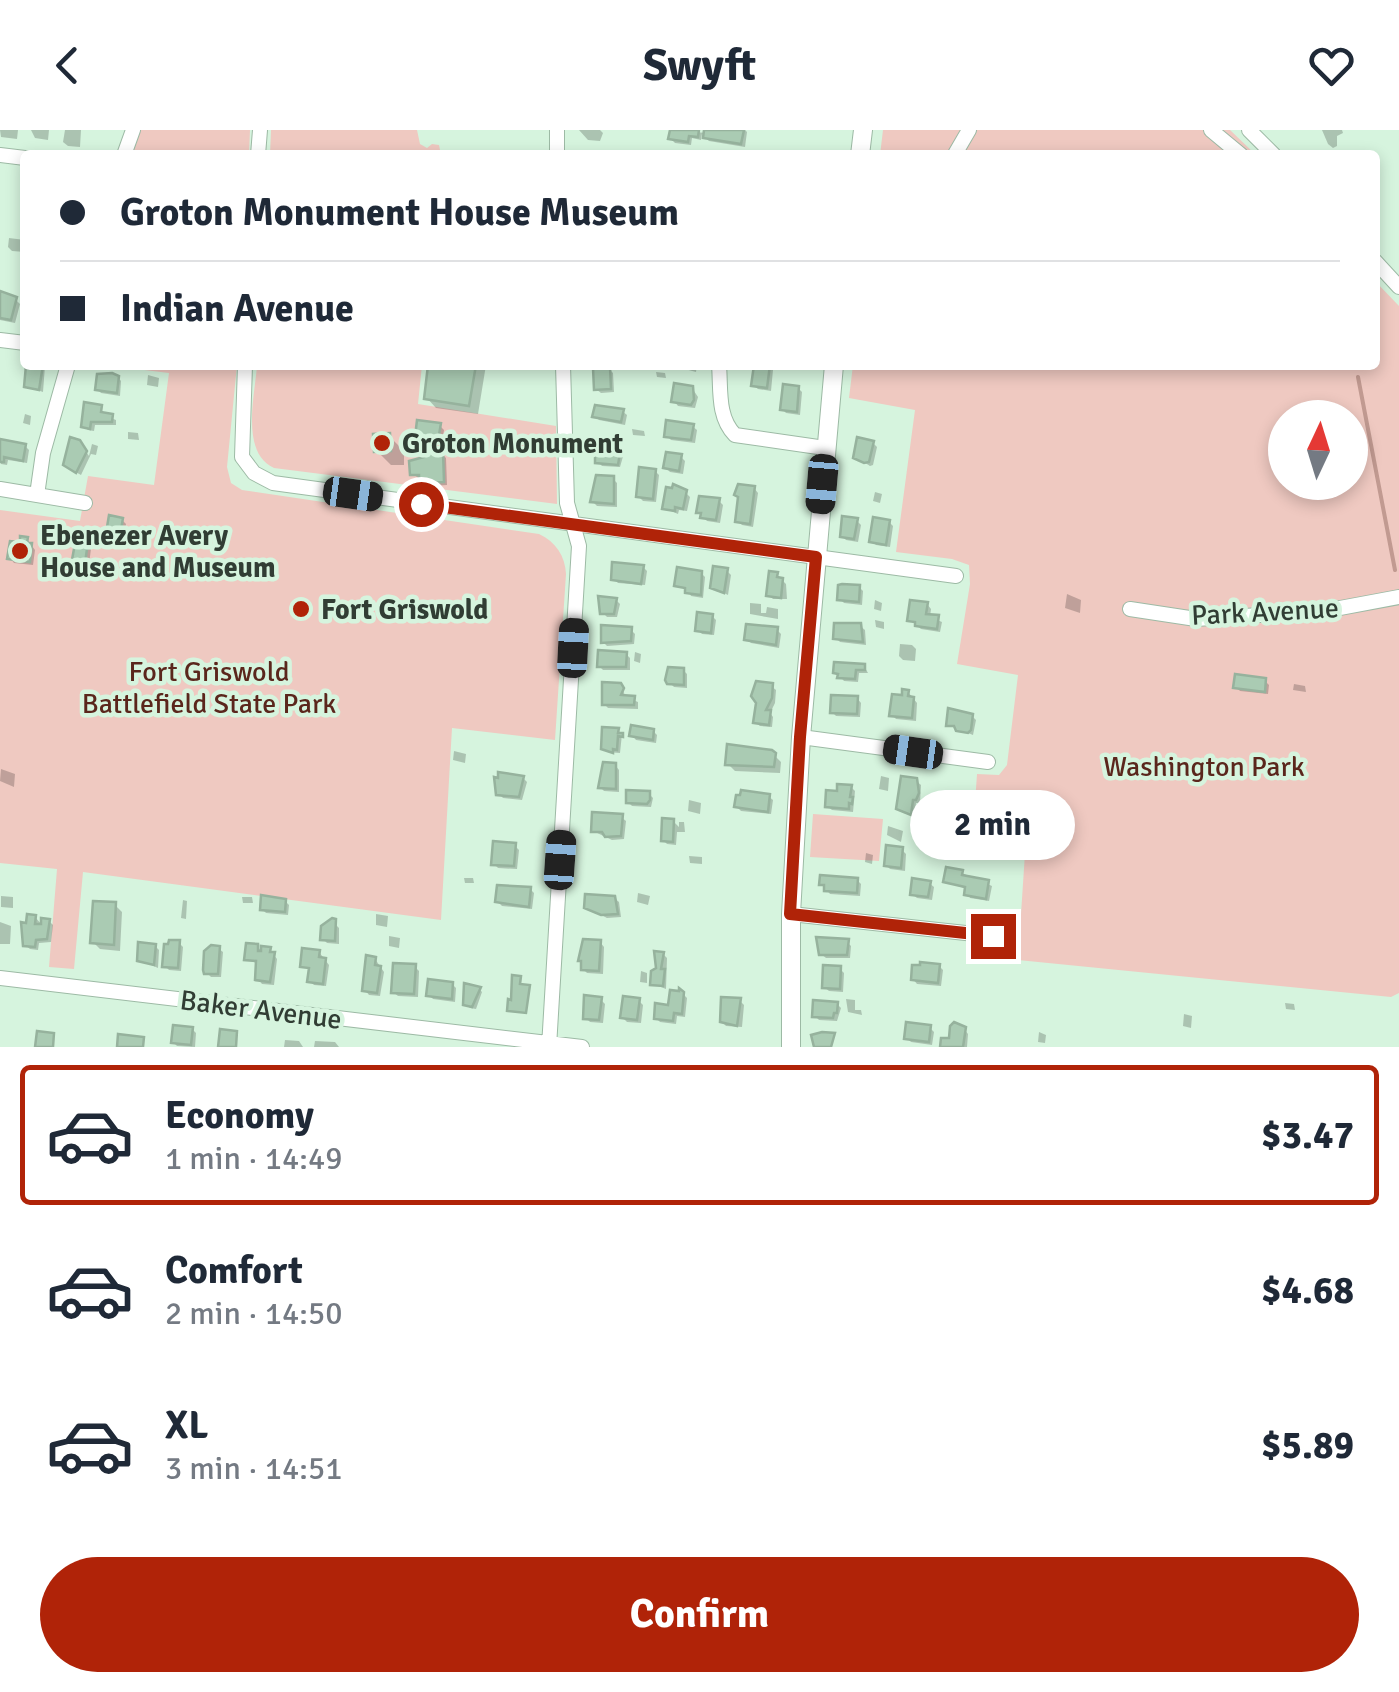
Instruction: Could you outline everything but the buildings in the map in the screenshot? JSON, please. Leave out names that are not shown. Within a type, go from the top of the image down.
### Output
[{"type":"main road","points":[[792,1047],[790,914],[800,737],[833,370]]},
{"type":"street","points":[[1249,130],[1269,150]]},
{"type":"street","points":[[1216,132],[1236,150]]},
{"type":"street","points":[[1380,267],[1399,287]]},
{"type":"street","points":[[36,495],[45,443],[67,370]]},
{"type":"street","points":[[245,370],[241,451],[254,473],[281,485],[956,576]]},
{"type":"street","points":[[549,1045],[580,546],[567,503],[563,370]]},
{"type":"street","points":[[720,370],[722,416],[735,436],[825,448]]},
{"type":"street","points":[[0,488],[86,503]]},
{"type":"street","name":"Park Avenue","points":[[1130,609],[1196,619],[1324,611],[1399,597]]},
{"type":"street","points":[[800,737],[988,762]]},
{"type":"street","points":[[790,914],[993,936]]},
{"type":"street","name":"Baker Avenue","points":[[0,978],[582,1047]]},
{"type":"green space","points":[[136,130],[250,130],[249,150],[129,150]]},
{"type":"green space","points":[[271,130],[417,130],[420,144],[427,148],[439,145],[440,150],[270,150]]},
{"type":"green space","points":[[883,130],[1230,130],[1251,150],[881,150]]},
{"type":"green space","name":"Washington Park","points":[[1380,286],[1399,306],[1399,993],[1391,997],[1018,960],[1025,853],[974,818],[977,774],[999,775],[1007,765],[1018,675],[957,664],[970,584],[969,565],[896,552],[915,410],[849,398],[852,370],[1380,370]]},
{"type":"green space","name":"Fort Griswold Battlefield State Park","points":[[144,370],[237,370],[227,467],[231,483],[242,490],[539,534],[559,550],[566,574],[555,740],[452,728],[441,920],[83,872],[74,969],[49,967],[57,869],[0,863],[0,510],[80,521],[88,476],[154,485],[169,373]]},
{"type":"green space","points":[[257,370],[421,370],[418,404],[556,426],[557,504],[274,468],[257,450],[253,407]]},
{"type":"green space","points":[[813,814],[883,819],[879,861],[810,857]]},
{"type":"waterway","points":[[1358,377],[1395,570]]},
{"type":"place","name":"Groton Monument","points":[[382,443]]},
{"type":"place","name":"Ebenezer Avery House and Museum","points":[[20,551]]},
{"type":"place","name":"Fort Griswold","points":[[301,609]]},
{"type":"route","points":[[421,504],[816,557],[790,914],[993,936]]}]
